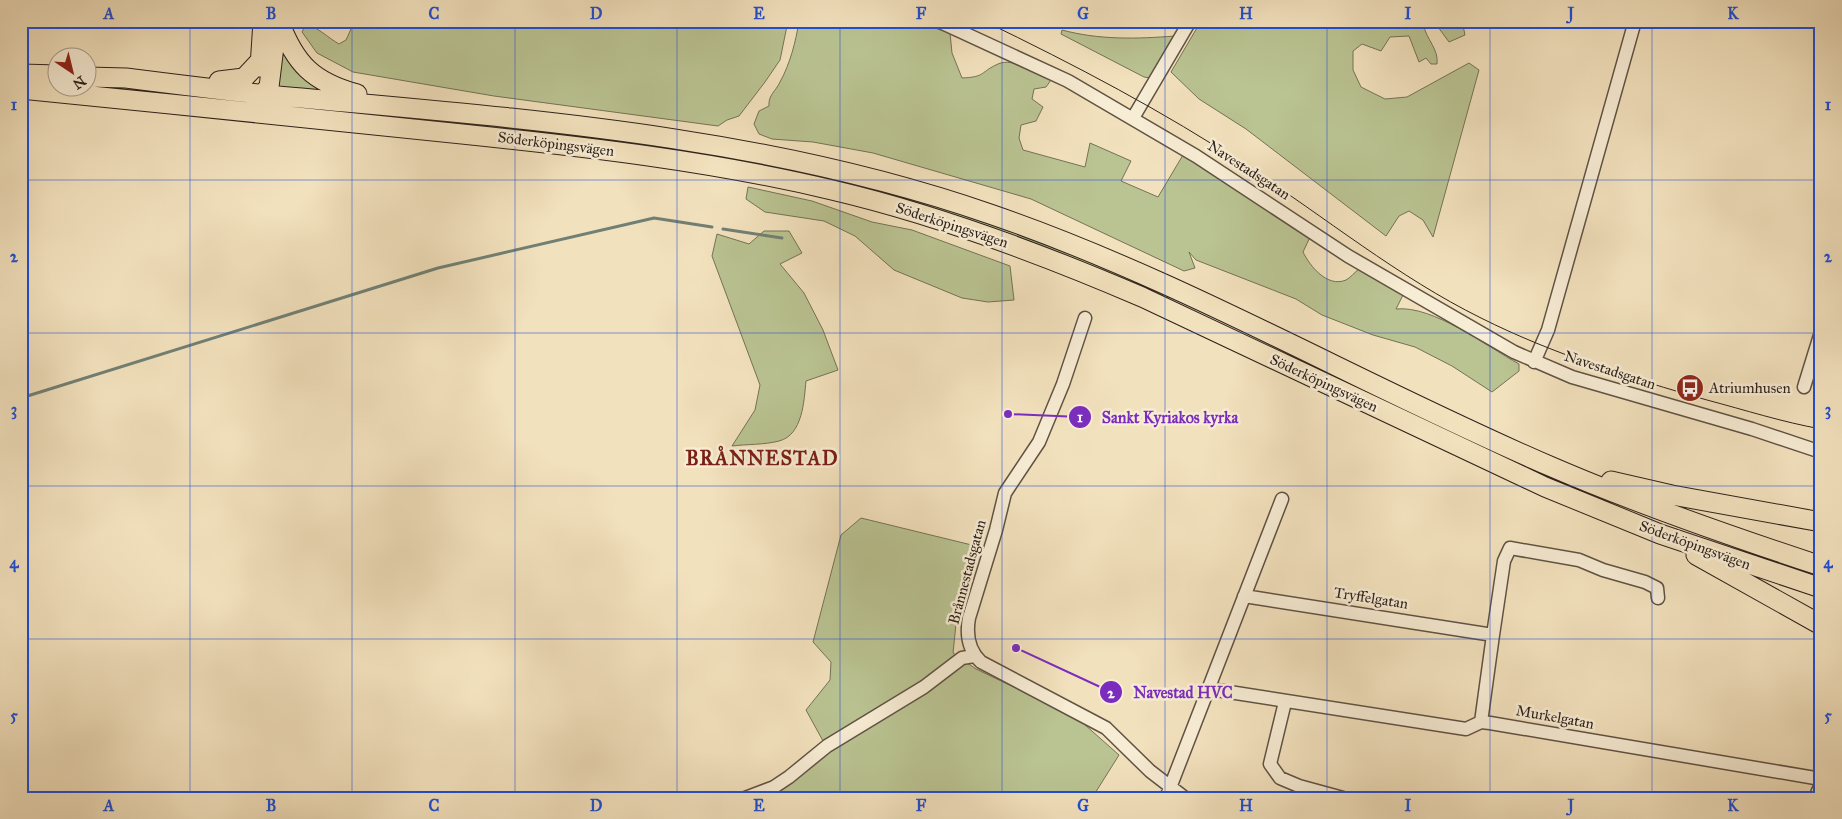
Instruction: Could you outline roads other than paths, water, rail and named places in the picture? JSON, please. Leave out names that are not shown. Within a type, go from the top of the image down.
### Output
[{"type":"highway","points":[[263,21],[259,62],[260,82],[264,94],[275,108],[287,115]]},
{"type":"highway","points":[[235,112],[264,94],[271,82],[278,21]]},
{"type":"highway","points":[[278,21],[287,44],[308,72],[344,91],[397,106]]},
{"type":"highway","points":[[126,78],[231,82],[244,78],[259,62]]},
{"type":"highway","points":[[21,74],[48,75]]},
{"type":"highway","name":"Söderköpingsvägen","points":[[98,77],[126,78],[264,94],[591,126],[721,145],[870,178],[951,202],[1045,234],[1149,277],[1552,467],[1688,521],[1821,566]]},
{"type":"highway","name":"Söderköpingsvägen","points":[[21,89],[235,112],[287,115],[666,158],[832,190],[939,220],[994,238],[1142,297],[1518,474],[1660,534],[1821,588]]},
{"type":"highway","points":[[1552,467],[1672,495],[1821,522]]},
{"type":"highway","points":[[1660,534],[1821,625]]},
{"type":"street","name":"Navestadsgatan","points":[[938,21],[1068,81],[1133,118],[1268,202],[1348,256],[1534,362],[1572,377],[1752,429],[1821,452]]},
{"type":"street","points":[[1133,118],[1190,21]]},
{"type":"street","points":[[1534,362],[1548,330],[1635,21]]},
{"type":"street","name":"Brånnestadsgatan","points":[[974,656],[967,630],[969,618],[996,530],[1005,493],[1039,442],[1063,384],[1085,318]]},
{"type":"street","points":[[1804,387],[1821,332]]},
{"type":"street","points":[[1168,792],[1210,689],[1282,500]]},
{"type":"street","points":[[1481,722],[1504,561],[1510,548],[1579,560],[1603,570],[1645,582],[1657,588],[1658,598]]},
{"type":"street","name":"Tryffelgatan","points":[[1244,596],[1493,635]]},
{"type":"street","points":[[745,798],[774,787],[827,746],[924,687],[962,658],[974,656],[981,662],[1101,725],[1150,771],[1168,792],[1185,798]]},
{"type":"street","name":"Murkelgatan","points":[[1210,689],[1466,729],[1481,722],[1821,779]]},
{"type":"street","points":[[1285,702],[1270,764],[1280,778],[1299,786],[1343,798]]},
{"type":"street","points":[[1815,798],[1821,784]]},
{"type":"waterway","points":[[21,398],[438,268],[654,218],[712,227]]},
{"type":"waterway","points":[[723,229],[782,238]]},
{"type":"tram line","points":[[984,21],[1052,54],[1216,146],[1420,284],[1481,318],[1536,343],[1621,374],[1764,416],[1821,429]]},
{"type":"place","name":"Atriumhusen","points":[[1690,388]]},
{"type":"place","name":"Sankt Kyriakos kyrka","points":[[1008,414]]},
{"type":"place","name":"Navestad HVC","points":[[1016,648]]},
{"type":"district","name":"BRÅNNESTAD","points":[[762,458]]}]
